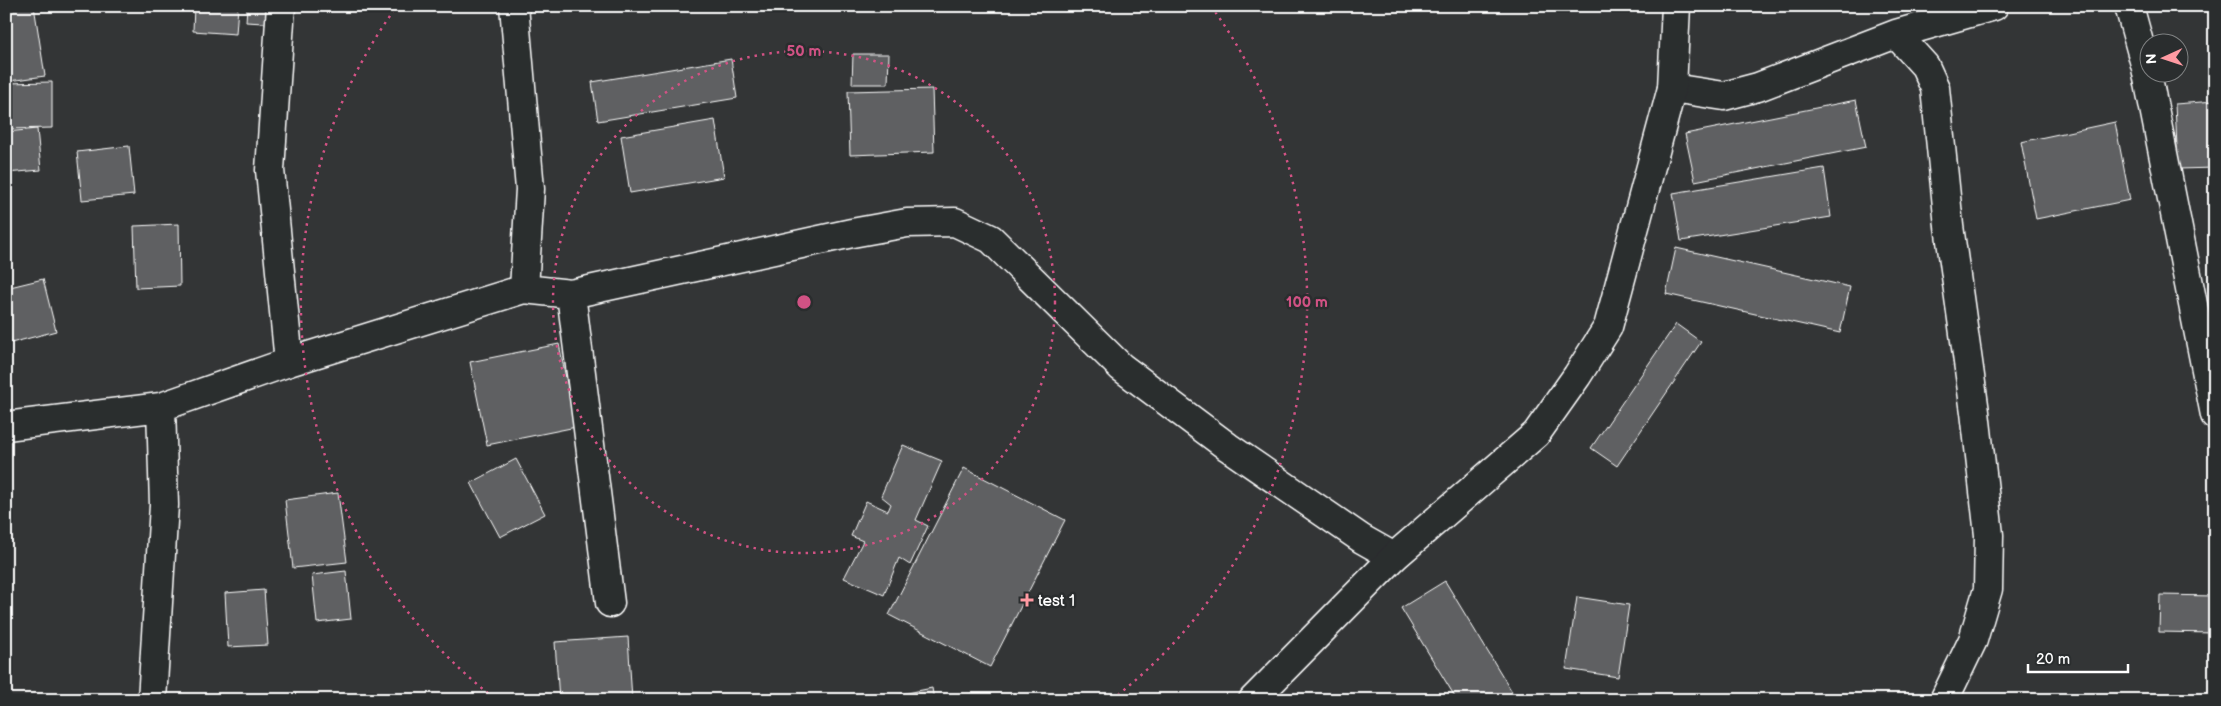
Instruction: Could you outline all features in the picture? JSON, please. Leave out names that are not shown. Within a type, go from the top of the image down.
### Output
[{"type":"street","points":[[281,6],[270,170],[289,362]]},
{"type":"street","points":[[514,6],[530,189],[524,288]]},
{"type":"street","points":[[1254,700],[1394,557],[1536,434],[1577,376],[1608,327],[1672,88],[1676,6]]},
{"type":"street","points":[[2129,6],[2146,68],[2215,415]]},
{"type":"street","points":[[1672,88],[1724,96],[1758,87],[1896,34],[1983,8]]},
{"type":"street","points":[[1896,34],[1925,66],[1935,88],[1949,226],[1975,412],[1989,536],[1988,589],[1973,640],[1944,700]]},
{"type":"street","points":[[6,426],[161,407],[289,362],[524,288],[571,294],[852,233],[907,223],[954,222],[990,239],[1121,367],[1228,447],[1362,539],[1394,557]]},
{"type":"street","points":[[571,294],[610,603]]},
{"type":"street","points":[[152,700],[164,505],[161,407]]},
{"type":"building","points":[[6,6],[34,6],[45,76],[9,81],[6,63]]},
{"type":"building","points":[[194,6],[238,6],[236,34],[193,31]]},
{"type":"building","points":[[247,6],[282,6],[281,24],[246,22]]},
{"type":"building","points":[[853,54],[889,54],[888,84],[852,84]]},
{"type":"building","points":[[731,59],[737,98],[598,121],[592,82]]},
{"type":"building","points":[[52,82],[52,128],[6,129],[6,83]]},
{"type":"building","points":[[932,89],[934,152],[850,155],[848,91]]},
{"type":"building","points":[[1856,100],[1866,147],[1695,181],[1685,134]]},
{"type":"building","points":[[2215,101],[2215,168],[2178,169],[2175,104]]},
{"type":"building","points":[[715,120],[724,177],[630,193],[621,136]]},
{"type":"building","points":[[2115,122],[2130,200],[2036,219],[2021,142]]},
{"type":"building","points":[[37,129],[41,170],[6,173],[6,132]]},
{"type":"building","points":[[129,146],[134,195],[82,200],[77,152]]},
{"type":"building","points":[[1824,168],[1831,217],[1681,241],[1673,193]]},
{"type":"building","points":[[179,224],[180,286],[136,288],[134,226]]},
{"type":"building","points":[[1676,248],[1850,287],[1840,333],[1666,294]]},
{"type":"building","points":[[43,279],[56,331],[11,343],[6,324],[6,288]]},
{"type":"building","points":[[1676,324],[1701,342],[1617,466],[1591,448]]},
{"type":"building","points":[[559,344],[576,427],[487,445],[470,362]]},
{"type":"building","points":[[903,445],[942,461],[916,520],[928,526],[910,565],[899,558],[884,595],[844,578],[863,541],[851,536],[866,501],[888,511],[891,504],[881,496]]},
{"type":"building","points":[[516,459],[545,514],[500,537],[471,483]]},
{"type":"building","points":[[964,468],[1065,520],[990,667],[889,615]]},
{"type":"building","points":[[338,493],[347,562],[293,568],[285,500]]},
{"type":"building","points":[[346,571],[351,619],[317,623],[312,575]]},
{"type":"building","points":[[1445,581],[1517,700],[1457,700],[1401,608]]},
{"type":"building","points":[[264,590],[268,645],[228,647],[225,593]]},
{"type":"building","points":[[2160,595],[2215,596],[2215,633],[2159,632]]},
{"type":"building","points":[[1577,597],[1629,605],[1618,677],[1566,669]]},
{"type":"building","points":[[628,637],[632,700],[559,700],[555,642]]},
{"type":"building","points":[[932,688],[934,700],[873,700]]},
{"type":"place","name":"test 1","points":[[1027,600]]}]
